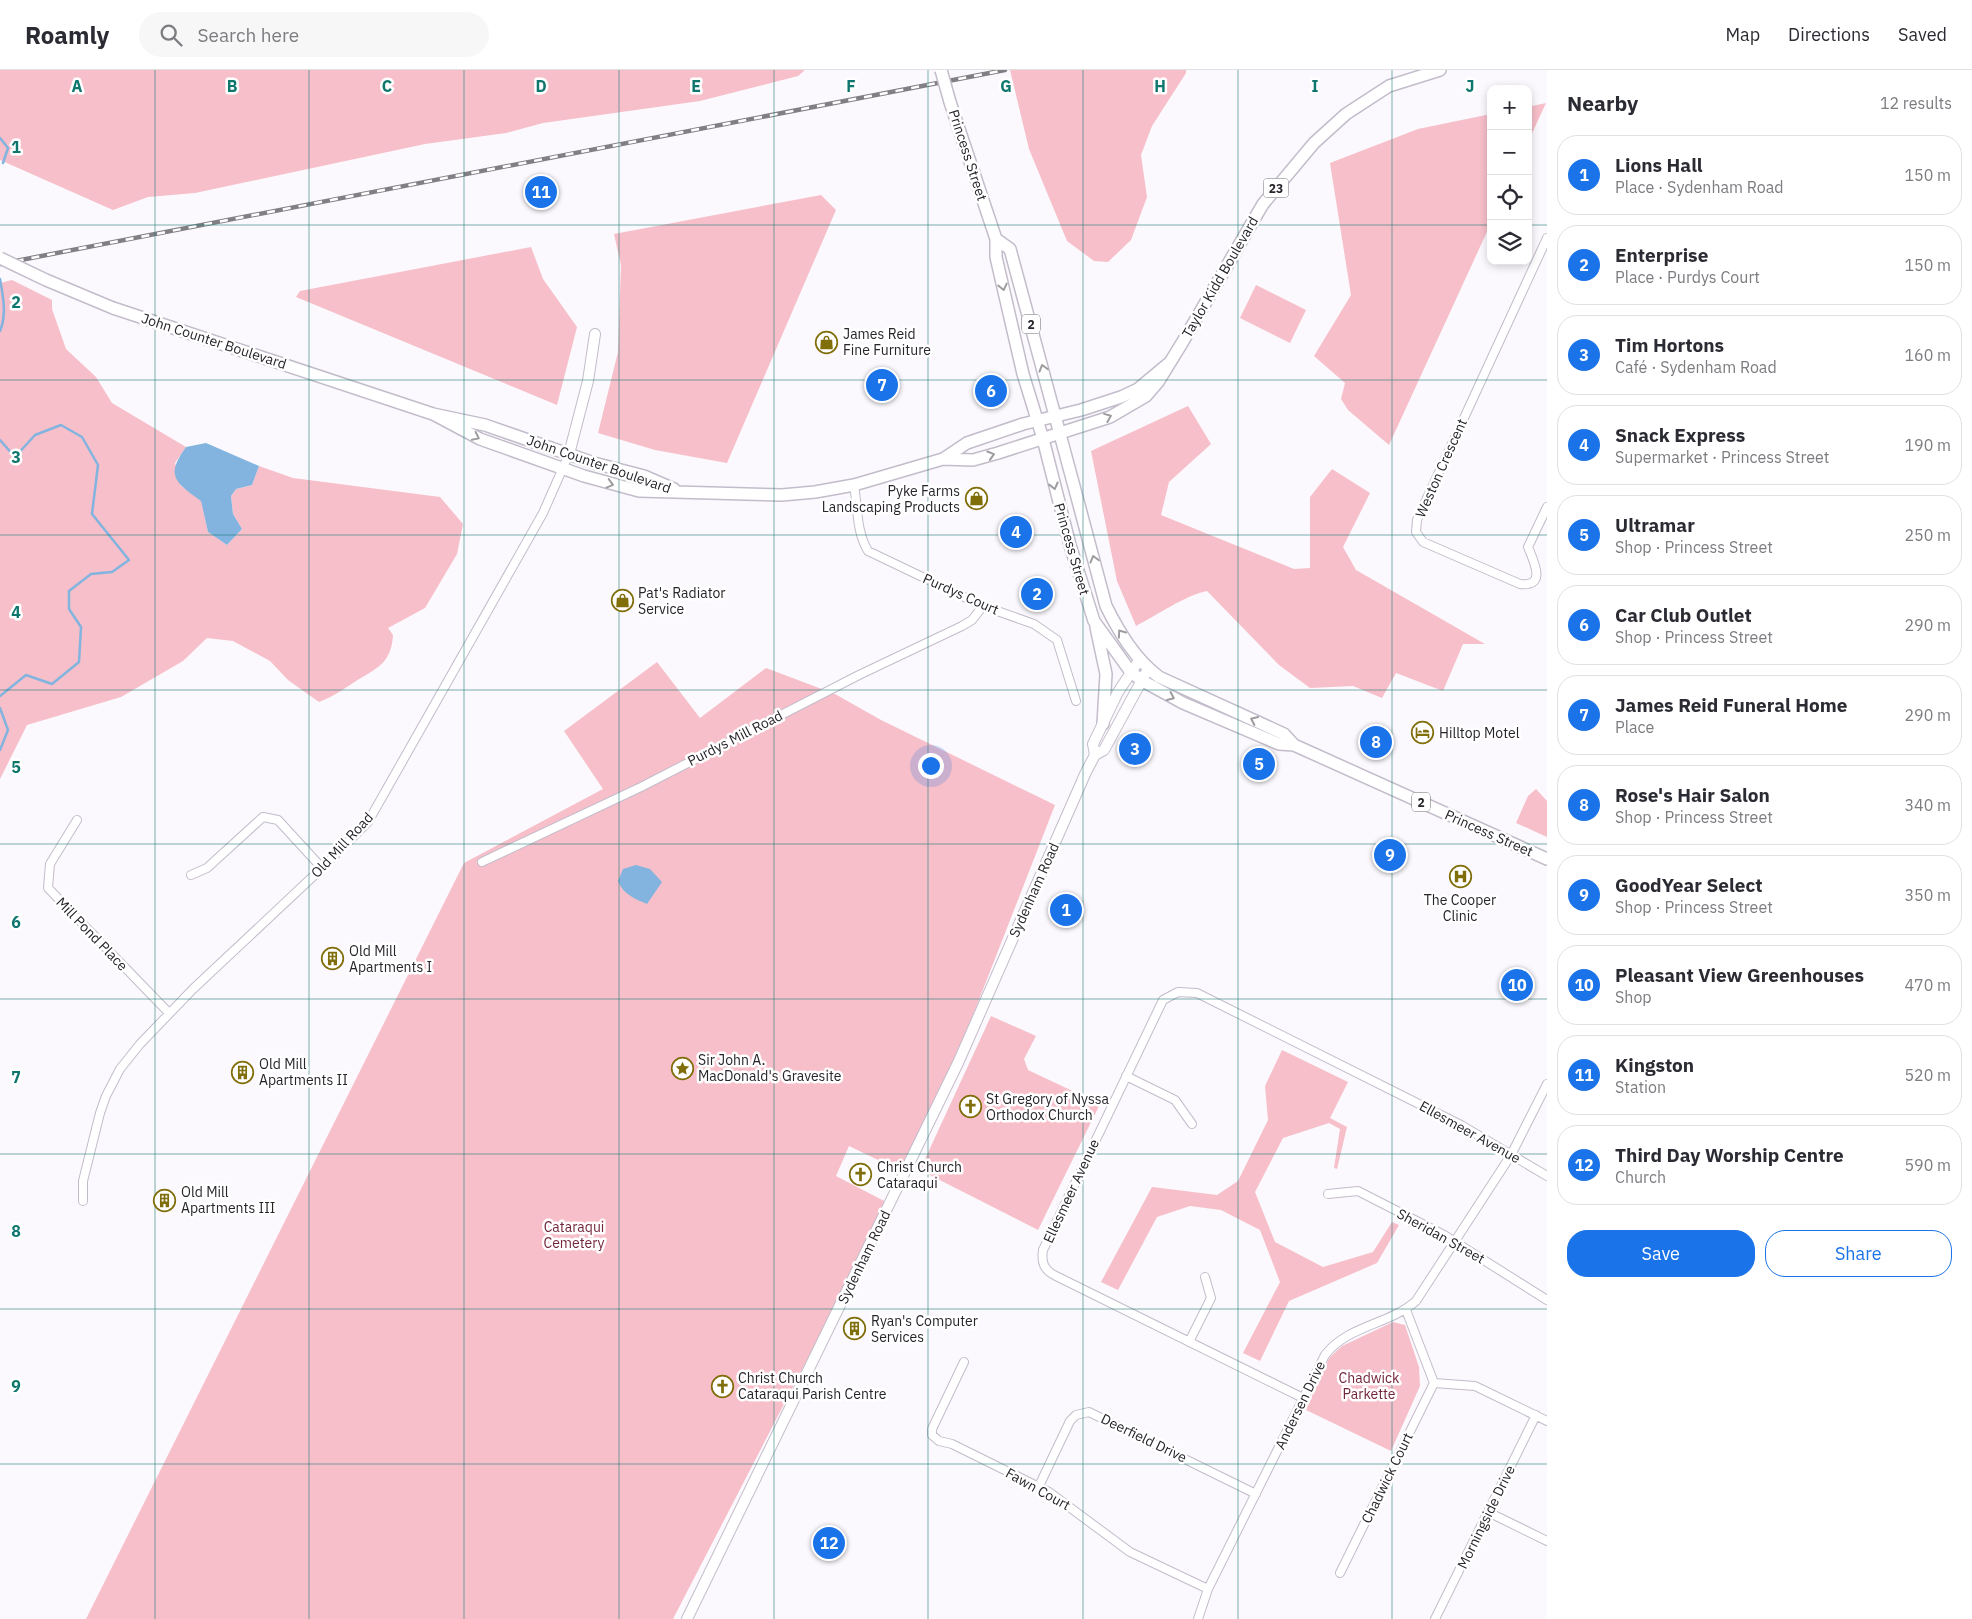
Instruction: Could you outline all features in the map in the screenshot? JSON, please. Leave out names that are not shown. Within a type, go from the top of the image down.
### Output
[{"type":"main road","name":"Princess Street","points":[[941,70],[996,239],[996,257],[1023,374],[1043,439],[1070,545],[1094,621],[1130,671],[1141,680],[1183,703],[1279,744],[1294,745],[1547,859]]},
{"type":"main road","name":"Taylor Kidd Boulevard","points":[[1043,439],[1110,417],[1136,403],[1152,390],[1263,204],[1314,143],[1346,114],[1390,86],[1440,70]]},
{"type":"main road","name":"Princess Street","points":[[996,239],[1010,249],[1062,433],[1064,449],[1106,606],[1116,626],[1148,669],[1159,677],[1284,734],[1294,745]]},
{"type":"main road","name":"John Counter Boulevard","points":[[0,258],[46,280],[113,308],[433,414],[485,425],[569,454],[644,476],[678,491]]},
{"type":"main road","points":[[569,454],[588,381],[595,334]]},
{"type":"main road","name":"Taylor Kidd Boulevard","points":[[1057,415],[1121,398],[1145,384],[1168,364]]},
{"type":"main road","name":"John Counter Boulevard","points":[[433,414],[480,439],[563,469],[639,491],[782,495],[815,492],[854,485],[943,458],[967,443],[1057,415]]},
{"type":"main road","name":"John Counter Boulevard","points":[[943,458],[974,460],[1043,439]]},
{"type":"main road","points":[[1094,621],[1106,674],[1103,724]]},
{"type":"main road","name":"Sydenham Road","points":[[689,1618],[950,1079],[1095,755],[1093,744],[1130,671],[1140,659]]},
{"type":"main road","name":"Sydenham Road","points":[[1095,755],[1104,750],[1148,669]]},
{"type":"street","name":"Weston Crescent","points":[[1547,238],[1417,520],[1416,532],[1423,542],[1520,584],[1528,585],[1536,580],[1538,572],[1528,547],[1547,507]]},
{"type":"street","name":"Old Mill Road","points":[[83,1201],[83,1182],[88,1155],[106,1096],[128,1058],[168,1013],[322,868],[360,830],[373,814],[543,514],[569,454]]},
{"type":"street","name":"Purdys Court","points":[[854,485],[859,528],[862,541],[868,551],[983,606],[1034,624],[1057,640],[1076,701]]},
{"type":"street","name":"Purdys Mill Road","points":[[482,862],[641,787],[859,674],[962,626],[972,620],[983,606]]},
{"type":"street","points":[[191,875],[208,868],[256,821],[263,817],[278,820],[322,868]]},
{"type":"street","name":"Mill Pond Place","points":[[77,820],[50,864],[48,888],[168,1013]]},
{"type":"street","name":"Ellesmeer Avenue","points":[[1303,1398],[1056,1276],[1045,1268],[1042,1263],[1043,1250],[1160,1003],[1172,994],[1190,991],[1447,1117],[1547,1176]]},
{"type":"street","points":[[1126,1076],[1175,1100],[1192,1124]]},
{"type":"street","name":"Andersen Drive","points":[[1198,1619],[1208,1589],[1324,1355],[1334,1344],[1346,1336],[1406,1310],[1420,1296],[1511,1155],[1547,1084]]},
{"type":"street","name":"Sheridan Street","points":[[1328,1194],[1358,1191],[1455,1241],[1547,1300]]},
{"type":"street","points":[[1189,1342],[1210,1298],[1205,1277]]},
{"type":"street","points":[[1406,1310],[1434,1383],[1475,1386],[1547,1421]]},
{"type":"street","name":"Fawn Court","points":[[964,1362],[932,1428],[932,1435],[939,1441],[952,1444],[1039,1486],[1074,1509],[1130,1552],[1208,1589]]},
{"type":"street","name":"Chadwick Court","points":[[1340,1573],[1434,1383]]},
{"type":"street","name":"Deerfield Drive","points":[[1039,1486],[1070,1421],[1076,1415],[1089,1412],[1256,1494]]},
{"type":"street","name":"Morningside Drive","points":[[1435,1619],[1536,1415]]},
{"type":"street","points":[[1488,1512],[1547,1541]]},
{"type":"green space","points":[[0,70],[805,70],[798,76],[700,101],[543,123],[506,133],[425,144],[195,193],[148,197],[113,210],[0,160]]},
{"type":"green space","points":[[1010,70],[1186,70],[1186,73],[1152,126],[1141,155],[1147,197],[1131,240],[1108,262],[1094,261],[1067,241],[1029,149]]},
{"type":"green space","points":[[1546,103],[1532,133],[1532,130],[1532,106]]},
{"type":"green space","points":[[1487,115],[1487,232],[1389,445],[1348,410],[1341,399],[1345,383],[1314,356],[1351,295],[1330,163],[1418,129]]},
{"type":"green space","points":[[821,195],[836,210],[727,463],[655,450],[598,433],[618,352],[621,265],[614,234]]},
{"type":"green space","points":[[531,247],[543,279],[577,327],[557,405],[296,297],[300,291]]},
{"type":"green space","points":[[12,280],[52,300],[52,309],[66,349],[96,377],[112,403],[186,447],[175,463],[181,486],[201,500],[208,532],[227,545],[242,529],[233,514],[231,496],[236,489],[252,485],[259,466],[293,478],[440,497],[463,524],[457,554],[425,608],[388,628],[393,635],[392,646],[385,661],[373,671],[319,702],[288,680],[270,661],[233,641],[207,638],[183,661],[121,697],[27,725],[0,779],[0,283]]},
{"type":"green space","points":[[1256,285],[1306,310],[1290,343],[1240,318]]},
{"type":"green space","points":[[1188,406],[1211,444],[1169,482],[1161,515],[1294,569],[1310,568],[1310,497],[1332,469],[1370,493],[1343,547],[1356,570],[1485,644],[1463,644],[1443,691],[1396,673],[1382,698],[1353,686],[1310,688],[1279,665],[1207,591],[1181,601],[1136,626],[1117,581],[1091,451]]},
{"type":"green space","name":"Cataraqui Cemetery","points":[[657,662],[700,718],[766,668],[835,694],[881,720],[1055,805],[957,1056],[903,1172],[849,1146],[836,1176],[888,1203],[673,1619],[86,1619],[464,863],[603,789],[564,731]]},
{"type":"green space","points":[[1536,789],[1547,801],[1547,837],[1516,823],[1528,796]]},
{"type":"green space","points":[[991,1016],[1036,1036],[1024,1059],[1028,1070],[1100,1104],[1038,1230],[920,1170]]},
{"type":"green space","points":[[1282,1050],[1348,1082],[1330,1118],[1347,1127],[1337,1169],[1334,1168],[1340,1129],[1329,1123],[1283,1138],[1255,1192],[1275,1242],[1323,1267],[1373,1252],[1392,1222],[1399,1225],[1377,1263],[1289,1301],[1260,1361],[1243,1353],[1280,1282],[1260,1230],[1221,1210],[1190,1206],[1157,1217],[1118,1290],[1101,1282],[1152,1187],[1217,1195],[1238,1181],[1268,1120],[1265,1086]]},
{"type":"green space","name":"Chadwick Parkette","points":[[1393,1322],[1405,1325],[1419,1367],[1420,1386],[1391,1451],[1304,1409],[1330,1357],[1342,1346]]},
{"type":"water","points":[[206,443],[259,466],[252,485],[236,489],[231,496],[233,514],[242,529],[227,545],[208,532],[201,501],[185,489],[176,478],[176,465],[186,447]]},
{"type":"water","points":[[636,865],[650,869],[662,882],[647,904],[626,893],[618,881],[623,869]]},
{"type":"waterway","points":[[0,138],[8,148],[3,163]]},
{"type":"waterway","points":[[0,279],[4,312],[0,331]]},
{"type":"waterway","points":[[0,440],[15,457],[35,435],[61,425],[82,437],[98,465],[92,514],[129,560],[112,572],[91,574],[69,591],[69,609],[81,627],[79,662],[52,684],[26,675],[0,696]]},
{"type":"waterway","points":[[0,708],[8,730],[0,750]]},
{"type":"railway","points":[[0,264],[1005,70]]},
{"type":"place","name":"Kingston","points":[[541,192]]},
{"type":"place","name":"James Reid Fine Furniture","points":[[827,342]]},
{"type":"place","name":"James Reid Funeral Home","points":[[882,385]]},
{"type":"place","name":"Car Club Outlet","points":[[991,391]]},
{"type":"place","name":"Pyke Farms Landscaping Products","points":[[976,499]]},
{"type":"place","name":"Snack Express","points":[[1016,532]]},
{"type":"place","name":"Enterprise","points":[[1037,594]]},
{"type":"place","name":"Pat's Radiator Service","points":[[622,601]]},
{"type":"place","name":"Hilltop Motel","points":[[1423,733]]},
{"type":"place","name":"Rose's Hair Salon","points":[[1376,742]]},
{"type":"place","name":"Tim Hortons","points":[[1135,749]]},
{"type":"place","name":"Ultramar","points":[[1259,764]]},
{"type":"place","name":"GoodYear Select","points":[[1390,855]]},
{"type":"place","name":"The Cooper Clinic","points":[[1460,877]]},
{"type":"place","name":"Lions Hall","points":[[1066,910]]},
{"type":"place","name":"Old Mill Apartments I","points":[[333,959]]},
{"type":"place","name":"Pleasant View Greenhouses","points":[[1517,985]]},
{"type":"place","name":"Sir John A. MacDonald's Gravesite","points":[[682,1068]]},
{"type":"place","name":"Old Mill Apartments II","points":[[243,1072]]},
{"type":"place","name":"St Gregory of Nyssa Orthodox Church","points":[[970,1107]]},
{"type":"place","name":"Christ Church Cataraqui","points":[[861,1175]]},
{"type":"place","name":"Old Mill Apartments III","points":[[165,1200]]},
{"type":"place","name":"Ryan's Computer Services","points":[[855,1329]]},
{"type":"place","name":"Christ Church Cataraqui Parish Centre","points":[[722,1386]]},
{"type":"place","name":"Third Day Worship Centre","points":[[829,1543]]}]
